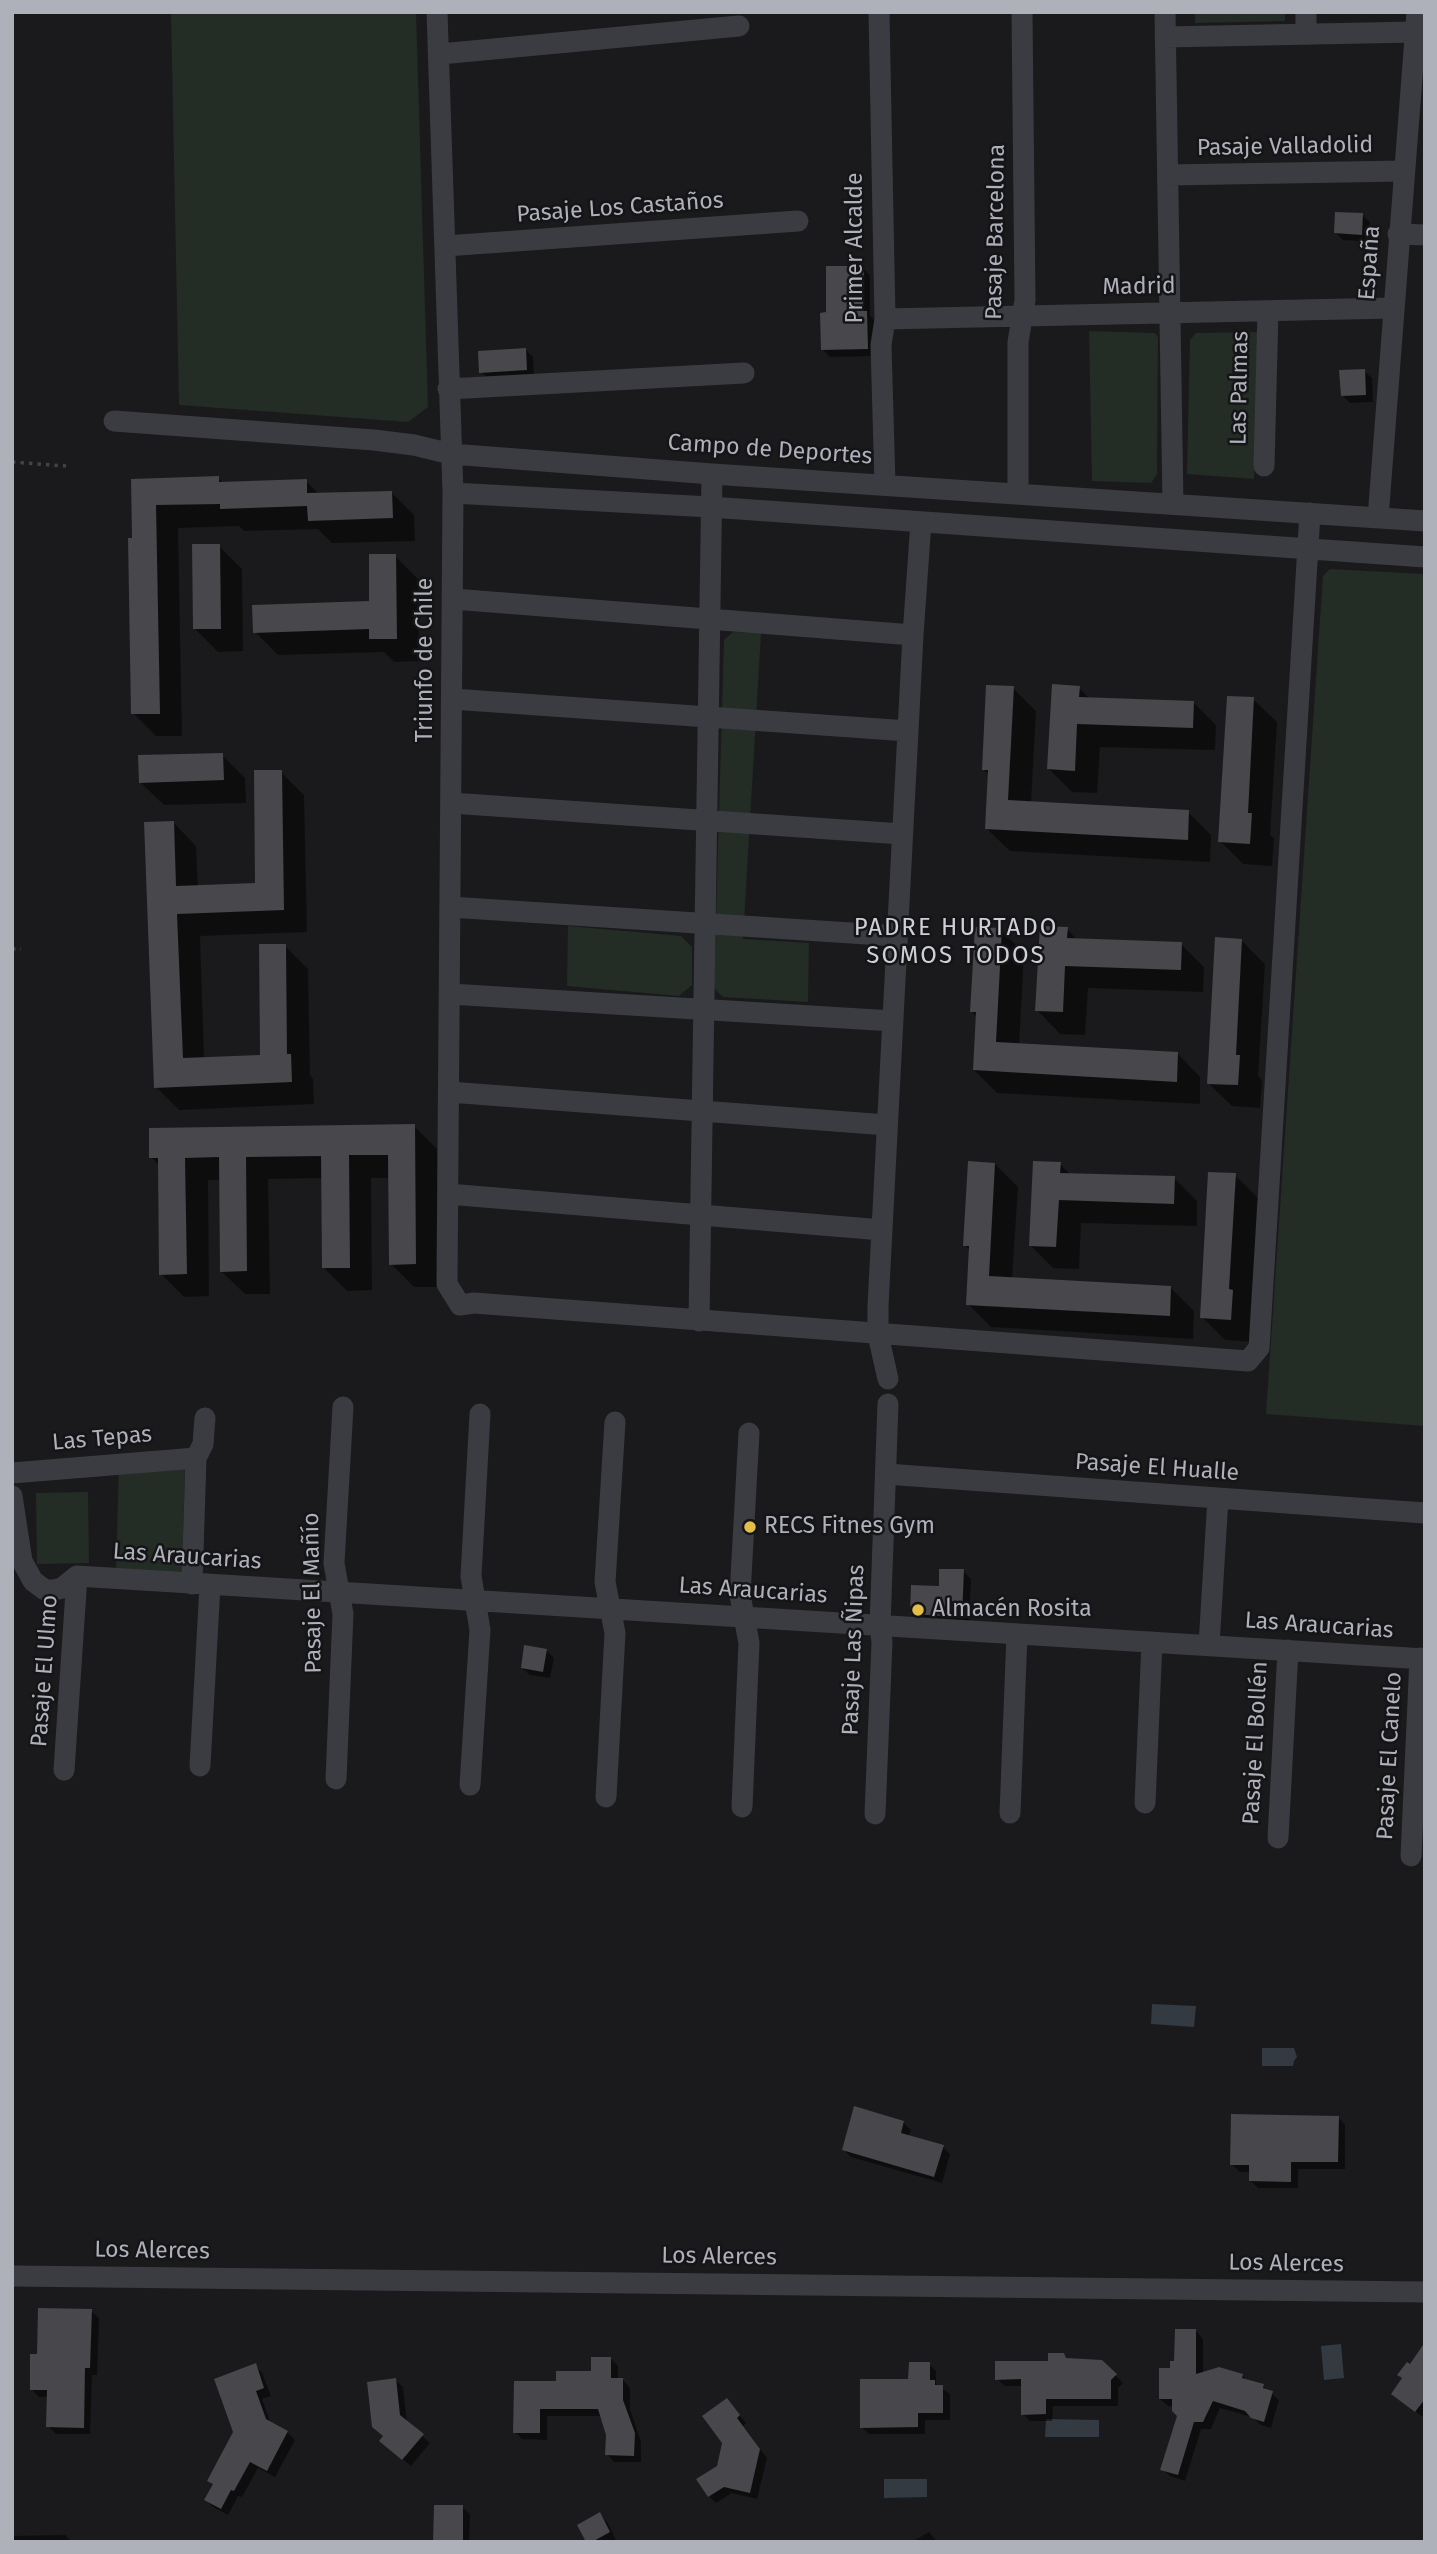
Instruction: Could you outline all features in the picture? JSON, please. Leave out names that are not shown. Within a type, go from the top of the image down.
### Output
[{"type":"street","name":"Triunfo de Chile","points":[[437,12],[453,493],[447,1284],[460,1305],[474,1303],[699,1321]]},
{"type":"street","name":"Primer Alcalde","points":[[880,12],[885,319],[881,345],[885,484]]},
{"type":"street","name":"Pasaje Barcelona","points":[[1018,493],[1018,342],[1025,300],[1022,12]]},
{"type":"street","points":[[1165,12],[1173,504]]},
{"type":"street","points":[[1306,12],[1306,34]]},
{"type":"street","points":[[1165,37],[1306,34],[1416,22]]},
{"type":"street","name":"España","points":[[1378,518],[1416,22]]},
{"type":"street","points":[[440,54],[739,26]]},
{"type":"street","name":"Pasaje Valladolid","points":[[1168,175],[1403,171]]},
{"type":"street","name":"Pasaje Los Castaños","points":[[445,246],[798,221]]},
{"type":"street","points":[[1398,234],[1425,235]]},
{"type":"street","name":"Madrid","points":[[885,319],[1393,308]]},
{"type":"street","name":"Las Palmas","points":[[1264,466],[1268,311]]},
{"type":"street","points":[[448,389],[744,373]]},
{"type":"street","name":"Campo de Deportes","points":[[114,421],[374,440],[414,445],[451,454],[1425,522]]},
{"type":"street","points":[[712,474],[699,1321],[1248,1361],[1259,1348],[1310,513]]},
{"type":"street","points":[[453,493],[710,507],[1425,557]]},
{"type":"street","points":[[888,1379],[878,1335],[882,1230],[921,522]]},
{"type":"street","points":[[453,599],[913,635]]},
{"type":"street","points":[[452,699],[908,731]]},
{"type":"street","points":[[451,803],[902,834]]},
{"type":"street","points":[[450,907],[897,936]]},
{"type":"street","points":[[450,994],[893,1021]]},
{"type":"street","points":[[449,1093],[887,1125]]},
{"type":"street","points":[[448,1194],[882,1230]]},
{"type":"street","name":"Pasaje Las Ñipas","points":[[875,1814],[888,1404]]},
{"type":"street","name":"Pasaje El Mañío","points":[[336,1779],[343,1614],[334,1563],[344,1407]]},
{"type":"street","points":[[470,1786],[480,1630],[471,1576],[480,1414]]},
{"type":"street","points":[[200,1766],[201,1584],[196,1458],[203,1444],[205,1418]]},
{"type":"street","points":[[606,1797],[615,1633],[605,1582],[615,1422]]},
{"type":"street","points":[[742,1807],[748,1643],[740,1595],[748,1433]]},
{"type":"street","name":"Las Tepas","points":[[12,1473],[196,1458]]},
{"type":"street","name":"Pasaje El Hualle","points":[[886,1474],[1425,1513]]},
{"type":"street","points":[[12,1496],[22,1561],[33,1581],[45,1590],[54,1590],[70,1583],[77,1576]]},
{"type":"street","points":[[1209,1645],[1218,1498]]},
{"type":"street","name":"Las Araucarias","points":[[77,1576],[1422,1658]]},
{"type":"street","name":"Pasaje El Ulmo","points":[[64,1770],[77,1576]]},
{"type":"street","points":[[1010,1813],[1017,1634]]},
{"type":"street","points":[[1145,1803],[1152,1642]]},
{"type":"street","name":"Pasaje El Bollén","points":[[1278,1838],[1288,1650]]},
{"type":"street","name":"Pasaje El Canelo","points":[[1411,1856],[1422,1658]]},
{"type":"street","name":"Los Alerces","points":[[12,2276],[1425,2292]]},
{"type":"path","points":[[12,461],[66,466]]},
{"type":"path","points":[[12,949],[21,949]]},
{"type":"shaded area","points":[[171,12],[416,12],[428,407],[408,422],[179,405]]},
{"type":"shaded area","points":[[1195,12],[1285,12],[1285,21],[1195,23]]},
{"type":"shaded area","points":[[1089,331],[1155,333],[1158,337],[1157,474],[1151,483],[1092,481]]},
{"type":"shaded area","points":[[1260,332],[1254,479],[1187,474],[1190,340],[1196,333]]},
{"type":"shaded area","points":[[1330,569],[1425,574],[1425,1426],[1266,1414],[1323,576]]},
{"type":"shaded area","points":[[733,632],[761,633],[743,939],[809,943],[808,1002],[723,997],[714,988],[724,640]]},
{"type":"shaded area","points":[[568,926],[681,936],[692,947],[692,985],[679,996],[567,986]]},
{"type":"shaded area","points":[[119,1465],[185,1467],[182,1573],[116,1572]]},
{"type":"shaded area","points":[[88,1492],[89,1563],[37,1564],[36,1493]]},
{"type":"shaded area","points":[[1152,2004],[1196,2006],[1194,2027],[1151,2024]]},
{"type":"shaded area","points":[[1262,2048],[1294,2048],[1297,2057],[1293,2066],[1262,2066]]},
{"type":"shaded area","points":[[1341,2344],[1344,2378],[1324,2380],[1321,2346]]},
{"type":"shaded area","points":[[1046,2419],[1099,2420],[1099,2437],[1045,2437]]},
{"type":"shaded area","points":[[884,2479],[927,2479],[927,2497],[884,2498]]},
{"type":"building","points":[[1335,212],[1363,213],[1362,235],[1334,233]]},
{"type":"building","points":[[826,266],[864,266],[863,311],[867,311],[868,349],[821,350],[820,313],[826,312]]},
{"type":"building","points":[[526,348],[527,370],[479,373],[478,351]]},
{"type":"building","points":[[1365,369],[1366,395],[1341,396],[1339,370]]},
{"type":"building","points":[[219,476],[219,482],[307,479],[307,493],[392,491],[393,518],[308,521],[307,506],[220,509],[220,504],[156,505],[160,714],[131,714],[128,538],[132,538],[131,479]]},
{"type":"building","points":[[192,544],[220,544],[221,629],[193,629]]},
{"type":"building","points":[[369,554],[396,554],[397,639],[369,639],[369,629],[253,633],[252,605],[369,601]]},
{"type":"building","points":[[1052,684],[1080,686],[1079,697],[1194,701],[1193,728],[1077,724],[1075,771],[1047,769]]},
{"type":"building","points":[[986,685],[1014,686],[1008,800],[1189,810],[1188,840],[985,829],[988,770],[982,770]]},
{"type":"building","points":[[1227,696],[1254,697],[1248,813],[1252,813],[1250,844],[1218,842]]},
{"type":"building","points":[[223,753],[224,780],[139,783],[138,755]]},
{"type":"building","points":[[254,770],[282,770],[284,910],[177,914],[183,1058],[260,1055],[259,944],[286,944],[287,1054],[291,1054],[292,1082],[154,1088],[144,822],[174,821],[176,886],[255,883]]},
{"type":"building","points":[[1040,926],[1068,927],[1067,938],[1182,942],[1181,970],[1065,966],[1063,1012],[1035,1011]]},
{"type":"building","points":[[975,927],[1002,928],[996,1042],[1178,1052],[1177,1082],[973,1070],[976,1012],[970,1012]]},
{"type":"building","points":[[1215,937],[1242,939],[1236,1055],[1240,1055],[1238,1085],[1207,1084]]},
{"type":"building","points":[[415,1124],[416,1264],[389,1265],[388,1155],[349,1155],[350,1268],[322,1268],[321,1156],[246,1157],[247,1271],[220,1272],[219,1157],[185,1158],[187,1274],[159,1275],[158,1158],[149,1158],[149,1128]]},
{"type":"building","points":[[968,1161],[995,1163],[989,1276],[1171,1286],[1170,1316],[966,1305],[969,1246],[963,1246]]},
{"type":"building","points":[[1033,1161],[1061,1162],[1060,1173],[1175,1176],[1174,1204],[1059,1200],[1056,1247],[1029,1246]]},
{"type":"building","points":[[1208,1172],[1236,1173],[1229,1289],[1233,1290],[1231,1320],[1200,1318]]},
{"type":"building","points":[[939,1569],[964,1569],[962,1617],[910,1614],[911,1585],[939,1586]]},
{"type":"building","points":[[524,1645],[547,1649],[543,1672],[521,1668]]},
{"type":"building","points":[[854,2106],[904,2121],[901,2133],[944,2145],[934,2177],[842,2150]]},
{"type":"building","points":[[1231,2114],[1339,2116],[1338,2162],[1291,2162],[1291,2182],[1249,2181],[1249,2165],[1230,2165]]},
{"type":"building","points":[[38,2308],[92,2309],[90,2368],[85,2368],[84,2428],[46,2427],[47,2390],[30,2390],[30,2354],[37,2354]]},
{"type":"building","points":[[1175,2329],[1196,2329],[1196,2374],[1219,2367],[1243,2374],[1242,2378],[1264,2384],[1263,2388],[1273,2391],[1264,2422],[1251,2418],[1245,2411],[1213,2401],[1203,2422],[1194,2422],[1178,2475],[1160,2470],[1177,2416],[1172,2411],[1172,2399],[1159,2399],[1159,2368],[1170,2368],[1170,2361],[1174,2361]]},
{"type":"building","points":[[1425,2342],[1425,2399],[1415,2412],[1391,2394],[1402,2378],[1397,2375],[1407,2362],[1410,2364]]},
{"type":"building","points":[[1048,2353],[1064,2353],[1066,2358],[1102,2360],[1117,2374],[1111,2380],[1111,2399],[1046,2399],[1046,2414],[1021,2415],[1021,2379],[995,2380],[995,2361],[1048,2361]]},
{"type":"building","points":[[591,2357],[611,2357],[611,2378],[623,2378],[623,2400],[635,2433],[634,2456],[605,2455],[606,2435],[598,2409],[540,2409],[540,2433],[513,2433],[514,2381],[556,2381],[556,2371],[591,2371]]},
{"type":"building","points":[[909,2362],[930,2362],[930,2380],[935,2380],[935,2385],[943,2385],[943,2413],[918,2413],[918,2427],[860,2428],[860,2379],[908,2379]]},
{"type":"building","points":[[256,2363],[264,2388],[256,2391],[266,2419],[288,2431],[267,2471],[250,2462],[221,2509],[204,2500],[213,2484],[207,2481],[233,2432],[214,2379]]},
{"type":"building","points":[[396,2378],[400,2415],[424,2434],[402,2460],[379,2441],[383,2436],[372,2427],[367,2382]]},
{"type":"building","points":[[727,2398],[740,2415],[737,2418],[760,2449],[750,2493],[724,2487],[708,2497],[696,2479],[717,2466],[722,2443],[702,2416]]},
{"type":"building","points":[[434,2505],[463,2505],[463,2542],[433,2542]]},
{"type":"building","points":[[600,2512],[610,2532],[592,2542],[586,2542],[577,2525]]},
{"type":"place","name":"RECS Fitnes Gym","points":[[750,1527]]},
{"type":"place","name":"Almacén Rosita","points":[[918,1610]]},
{"type":"district","name":"PADRE HURTADO SOMOS TODOS","points":[[956,942]]}]
